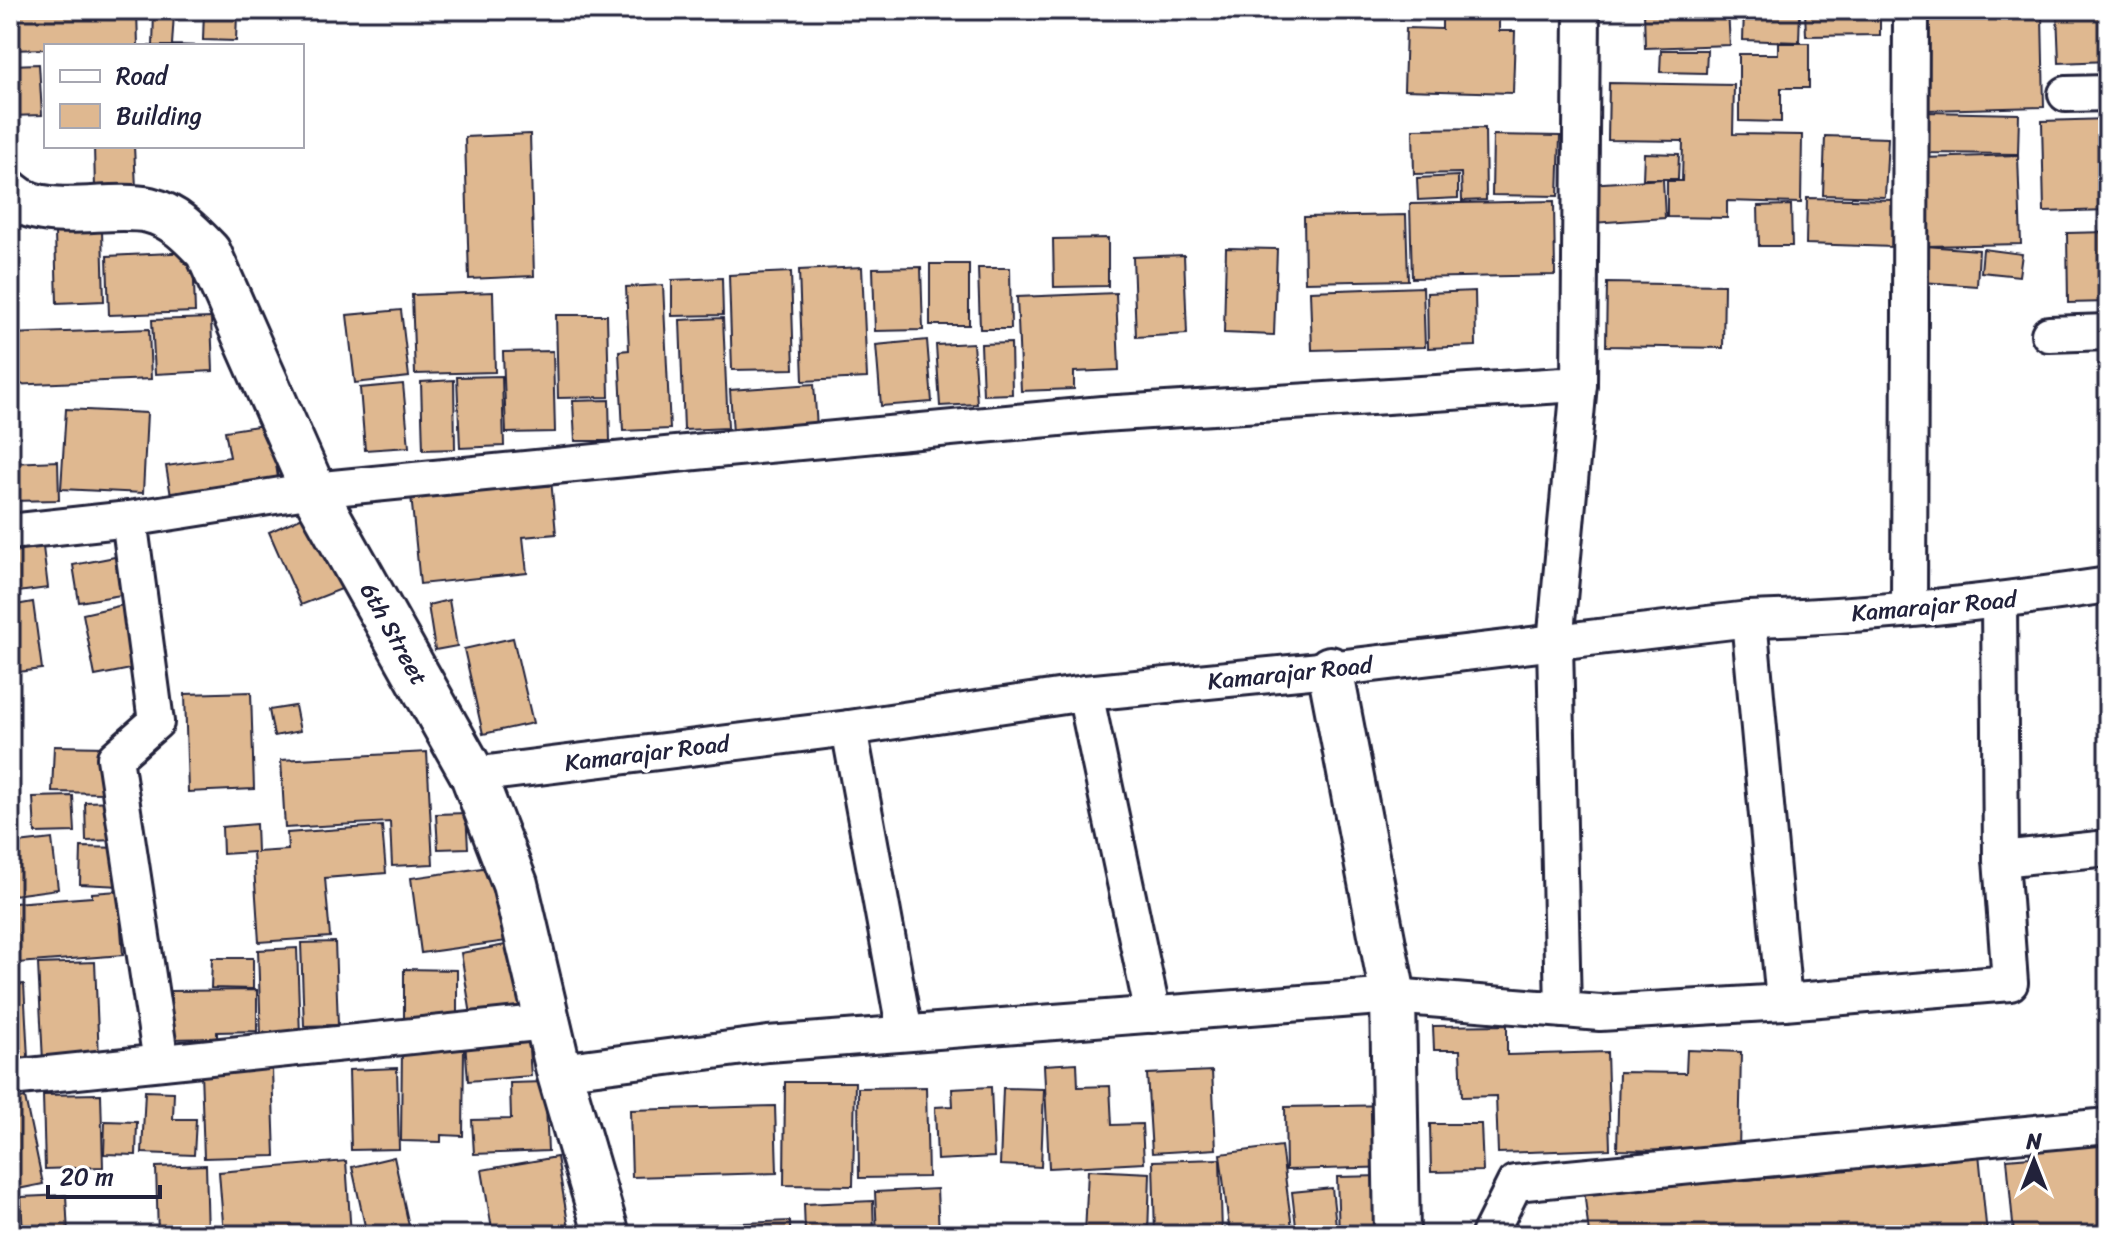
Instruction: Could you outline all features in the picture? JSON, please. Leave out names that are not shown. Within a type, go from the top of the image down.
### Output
[{"type":"street","points":[[1563,1010],[1555,643],[1579,384],[1582,10]]},
{"type":"street","points":[[1909,609],[1911,10]]},
{"type":"street","points":[[2066,94],[2108,93]]},
{"type":"street","name":"6th Street","points":[[10,193],[18,201],[50,209],[149,210],[183,225],[208,252],[313,490],[473,775],[515,884],[559,1071],[607,1235]]},
{"type":"street","points":[[2049,334],[2108,332]]},
{"type":"street","points":[[10,532],[129,519],[313,490],[1102,414],[1579,384]]},
{"type":"street","points":[[129,519],[156,722],[115,758],[161,1062]]},
{"type":"street","name":"Kamarajar Road","points":[[473,775],[849,728],[1085,693],[1330,669],[1749,619],[1806,618],[1999,602],[2108,585]]},
{"type":"street","points":[[559,1071],[768,1044],[1393,996],[1600,1013],[1784,1002],[2010,983],[2001,859],[1999,602]]},
{"type":"street","points":[[1749,619],[1784,1002]]},
{"type":"street","points":[[1330,669],[1393,996],[1397,1235]]},
{"type":"street","points":[[1085,693],[1153,1015]]},
{"type":"street","points":[[849,728],[905,1033]]},
{"type":"street","points":[[2001,859],[2108,848]]},
{"type":"street","points":[[10,1078],[547,1022]]},
{"type":"street","points":[[1489,1235],[1515,1183],[2108,1126]]},
{"type":"building","points":[[10,10],[137,10],[138,44],[44,44],[44,49],[10,50]]},
{"type":"building","points":[[204,10],[256,10],[256,15],[237,14],[236,41],[203,40]]},
{"type":"building","points":[[1442,10],[1499,10],[1499,31],[1515,31],[1513,93],[1404,90],[1406,28],[1442,29]]},
{"type":"building","points":[[1644,10],[1728,10],[1730,45],[1645,48]]},
{"type":"building","points":[[1744,10],[1800,10],[1799,42],[1743,40]]},
{"type":"building","points":[[1805,10],[1880,10],[1880,35],[1806,36]]},
{"type":"building","points":[[2108,10],[2108,61],[2059,63],[2057,12]]},
{"type":"building","points":[[154,13],[174,14],[172,44],[153,44]]},
{"type":"building","points":[[2042,15],[2044,107],[1927,110],[1925,18]]},
{"type":"building","points":[[1778,43],[1809,43],[1809,88],[1781,88],[1781,122],[1739,121],[1739,54],[1778,54]]},
{"type":"building","points":[[1661,50],[1707,50],[1706,73],[1660,72]]},
{"type":"building","points":[[39,64],[42,115],[10,116],[10,65]]},
{"type":"building","points":[[1609,83],[1734,85],[1733,134],[1802,135],[1801,203],[1727,201],[1727,218],[1667,217],[1667,181],[1682,181],[1683,141],[1608,140]]},
{"type":"building","points":[[1926,112],[2019,114],[2018,154],[1925,153]]},
{"type":"building","points":[[2108,119],[2108,210],[2044,212],[2042,121]]},
{"type":"building","points":[[1485,128],[1486,200],[1462,201],[1461,173],[1414,174],[1413,129]]},
{"type":"building","points":[[530,134],[534,276],[469,279],[465,137]]},
{"type":"building","points":[[1493,135],[1560,136],[1558,196],[1492,195]]},
{"type":"building","points":[[1825,136],[1888,138],[1885,197],[1823,195]]},
{"type":"building","points":[[94,148],[134,148],[136,188],[95,190]]},
{"type":"building","points":[[1644,153],[1679,154],[1678,179],[1643,179]]},
{"type":"building","points":[[2018,155],[2021,244],[1926,246],[1923,158]]},
{"type":"building","points":[[1458,176],[1458,198],[1418,200],[1417,178]]},
{"type":"building","points":[[1663,179],[1665,218],[1592,223],[1589,184]]},
{"type":"building","points":[[1807,198],[1894,200],[1893,247],[1806,244]]},
{"type":"building","points":[[1554,201],[1555,275],[1412,278],[1410,204]]},
{"type":"building","points":[[1791,205],[1792,246],[1759,246],[1758,206]]},
{"type":"building","points":[[1406,215],[1408,280],[1305,282],[1304,217]]},
{"type":"building","points":[[102,231],[104,301],[57,303],[55,233]]},
{"type":"building","points":[[2108,232],[2108,302],[2068,303],[2067,233]]},
{"type":"building","points":[[1108,238],[1108,286],[1054,287],[1053,239]]},
{"type":"building","points":[[1925,246],[1979,250],[1977,286],[1922,282]]},
{"type":"building","points":[[1226,248],[1277,249],[1274,335],[1224,333]]},
{"type":"building","points":[[1983,249],[2022,254],[2019,276],[1981,272]]},
{"type":"building","points":[[193,252],[195,312],[109,315],[107,256]]},
{"type":"building","points":[[1184,255],[1187,334],[1136,337],[1133,257]]},
{"type":"building","points":[[930,264],[969,264],[969,325],[930,325]]},
{"type":"building","points":[[862,267],[867,378],[803,381],[799,270]]},
{"type":"building","points":[[921,267],[923,330],[875,331],[873,268]]},
{"type":"building","points":[[978,268],[1010,268],[1011,329],[980,329]]},
{"type":"building","points":[[791,272],[794,369],[732,370],[729,275]]},
{"type":"building","points":[[722,278],[723,315],[672,316],[672,280]]},
{"type":"building","points":[[1607,283],[1724,285],[1723,348],[1606,346]]},
{"type":"building","points":[[663,285],[670,429],[623,431],[619,351],[629,350],[626,287]]},
{"type":"building","points":[[1423,287],[1425,347],[1312,350],[1310,291]]},
{"type":"building","points":[[1475,291],[1476,346],[1428,348],[1427,293]]},
{"type":"building","points":[[493,292],[495,372],[415,374],[412,295]]},
{"type":"building","points":[[1116,293],[1119,370],[1074,372],[1074,389],[1021,391],[1017,297]]},
{"type":"building","points":[[401,310],[409,377],[355,383],[347,315]]},
{"type":"building","points":[[556,315],[607,315],[609,397],[558,398]]},
{"type":"building","points":[[211,318],[213,371],[155,374],[152,320]]},
{"type":"building","points":[[723,318],[728,428],[684,430],[680,320]]},
{"type":"building","points":[[149,329],[151,379],[10,385],[10,334]]},
{"type":"building","points":[[927,340],[932,402],[881,406],[876,345]]},
{"type":"building","points":[[973,343],[977,404],[940,406],[936,345]]},
{"type":"building","points":[[1011,343],[1012,394],[983,395],[981,344]]},
{"type":"building","points":[[553,351],[555,432],[506,433],[503,352]]},
{"type":"building","points":[[502,376],[504,446],[460,448],[457,377]]},
{"type":"building","points":[[454,380],[455,449],[423,450],[421,382]]},
{"type":"building","points":[[403,384],[409,447],[365,450],[360,388]]},
{"type":"building","points":[[814,384],[817,428],[733,433],[730,390]]},
{"type":"building","points":[[609,400],[610,441],[575,441],[573,401]]},
{"type":"building","points":[[66,409],[147,413],[143,493],[61,489]]},
{"type":"building","points":[[270,424],[280,491],[173,508],[166,466],[230,457],[225,431]]},
{"type":"building","points":[[58,461],[59,500],[10,501],[10,463]]},
{"type":"building","points":[[551,479],[556,534],[523,537],[527,573],[420,584],[411,495]]},
{"type":"building","points":[[316,511],[349,586],[301,605],[269,532]]},
{"type":"building","points":[[42,539],[48,588],[10,593],[10,543]]},
{"type":"building","points":[[115,557],[121,595],[79,602],[73,565]]},
{"type":"building","points":[[449,600],[457,646],[435,650],[428,605]]},
{"type":"building","points":[[33,602],[42,669],[10,673],[10,606]]},
{"type":"building","points":[[123,605],[136,668],[95,676],[83,614]]},
{"type":"building","points":[[513,638],[533,723],[483,734],[464,649]]},
{"type":"building","points":[[251,692],[254,789],[188,792],[185,694]]},
{"type":"building","points":[[295,706],[300,731],[274,736],[269,710]]},
{"type":"building","points":[[54,746],[106,747],[104,793],[52,792]]},
{"type":"building","points":[[427,752],[433,864],[392,866],[390,822],[285,828],[281,760]]},
{"type":"building","points":[[10,770],[15,811],[10,811]]},
{"type":"building","points":[[73,796],[75,832],[35,833],[33,797]]},
{"type":"building","points":[[117,801],[118,840],[86,841],[85,802]]},
{"type":"building","points":[[466,813],[468,848],[438,849],[436,814]]},
{"type":"building","points":[[256,824],[257,852],[288,850],[287,833],[382,826],[386,873],[325,878],[330,937],[259,942],[253,852],[223,854],[222,827]]},
{"type":"building","points":[[52,839],[58,889],[13,895],[10,844]]},
{"type":"building","points":[[81,847],[123,848],[121,886],[80,884]]},
{"type":"building","points":[[497,866],[507,941],[421,953],[411,878]]},
{"type":"building","points":[[118,891],[123,955],[18,963],[14,903],[92,897],[92,893]]},
{"type":"building","points":[[335,942],[338,1025],[304,1026],[301,943]]},
{"type":"building","points":[[517,943],[527,1006],[471,1015],[461,953]]},
{"type":"building","points":[[297,948],[300,1036],[261,1037],[258,950]]},
{"type":"building","points":[[212,958],[253,958],[253,989],[211,988]]},
{"type":"building","points":[[95,962],[99,1058],[43,1061],[38,964]]},
{"type":"building","points":[[404,969],[457,970],[457,1020],[404,1020]]},
{"type":"building","points":[[24,984],[28,1058],[10,1060],[10,985]]},
{"type":"building","points":[[257,990],[257,1031],[217,1032],[217,1038],[171,1039],[171,991]]},
{"type":"building","points":[[1507,1025],[1507,1055],[1607,1052],[1610,1149],[1498,1153],[1496,1096],[1462,1097],[1460,1050],[1434,1050],[1433,1026]]},
{"type":"building","points":[[528,1035],[531,1076],[468,1081],[465,1041]]},
{"type":"building","points":[[402,1047],[464,1047],[463,1136],[441,1135],[441,1142],[401,1141]]},
{"type":"building","points":[[1687,1050],[1741,1052],[1739,1152],[1617,1150],[1619,1072],[1686,1073]]},
{"type":"building","points":[[1077,1063],[1078,1087],[1110,1086],[1112,1125],[1142,1124],[1144,1163],[1049,1168],[1044,1065]]},
{"type":"building","points":[[397,1068],[399,1149],[351,1150],[349,1070]]},
{"type":"building","points":[[272,1069],[275,1156],[204,1158],[201,1071]]},
{"type":"building","points":[[1212,1071],[1216,1149],[1152,1153],[1147,1074]]},
{"type":"building","points":[[545,1082],[548,1151],[474,1154],[472,1120],[511,1119],[510,1083]]},
{"type":"building","points":[[785,1082],[855,1082],[853,1186],[784,1185]]},
{"type":"building","points":[[926,1087],[928,1177],[859,1178],[858,1088]]},
{"type":"building","points":[[991,1087],[994,1157],[937,1160],[935,1107],[953,1106],[952,1089]]},
{"type":"building","points":[[1003,1088],[1044,1089],[1041,1167],[1000,1165]]},
{"type":"building","points":[[145,1091],[174,1092],[173,1119],[196,1119],[194,1155],[142,1153]]},
{"type":"building","points":[[101,1094],[103,1167],[45,1169],[43,1095]]},
{"type":"building","points":[[25,1098],[43,1184],[18,1189],[10,1149],[10,1101]]},
{"type":"building","points":[[1394,1105],[1395,1167],[1286,1170],[1285,1107]]},
{"type":"building","points":[[775,1106],[777,1173],[632,1177],[630,1110]]},
{"type":"building","points":[[105,1121],[137,1122],[136,1155],[104,1154]]},
{"type":"building","points":[[1430,1124],[1481,1124],[1483,1171],[1431,1172]]},
{"type":"building","points":[[2108,1127],[2108,1235],[2014,1235],[2007,1159],[2030,1157],[2028,1134]]},
{"type":"building","points":[[1281,1146],[1293,1235],[1230,1235],[1220,1154]]},
{"type":"building","points":[[1979,1153],[1987,1235],[1589,1235],[1584,1189],[1713,1177],[1714,1183],[1778,1177],[1777,1173]]},
{"type":"building","points":[[394,1157],[411,1235],[367,1235],[352,1167]]},
{"type":"building","points":[[557,1157],[570,1235],[493,1235],[482,1170]]},
{"type":"building","points":[[1220,1159],[1222,1235],[1155,1235],[1153,1161]]},
{"type":"building","points":[[346,1161],[351,1235],[224,1235],[219,1172]]},
{"type":"building","points":[[206,1165],[208,1235],[158,1235],[156,1167]]},
{"type":"building","points":[[1088,1170],[1150,1173],[1148,1235],[1085,1235]]},
{"type":"building","points":[[1382,1176],[1383,1235],[1339,1235],[1337,1177]]},
{"type":"building","points":[[1332,1188],[1337,1235],[1297,1235],[1292,1192]]},
{"type":"building","points":[[937,1189],[939,1235],[877,1235],[875,1192]]},
{"type":"building","points":[[66,1195],[68,1235],[23,1235],[21,1197]]},
{"type":"building","points":[[873,1201],[874,1235],[805,1235],[804,1204]]},
{"type":"building","points":[[10,1220],[16,1220],[16,1235],[10,1235]]},
{"type":"building","points":[[790,1221],[790,1235],[669,1235],[669,1226]]}]
